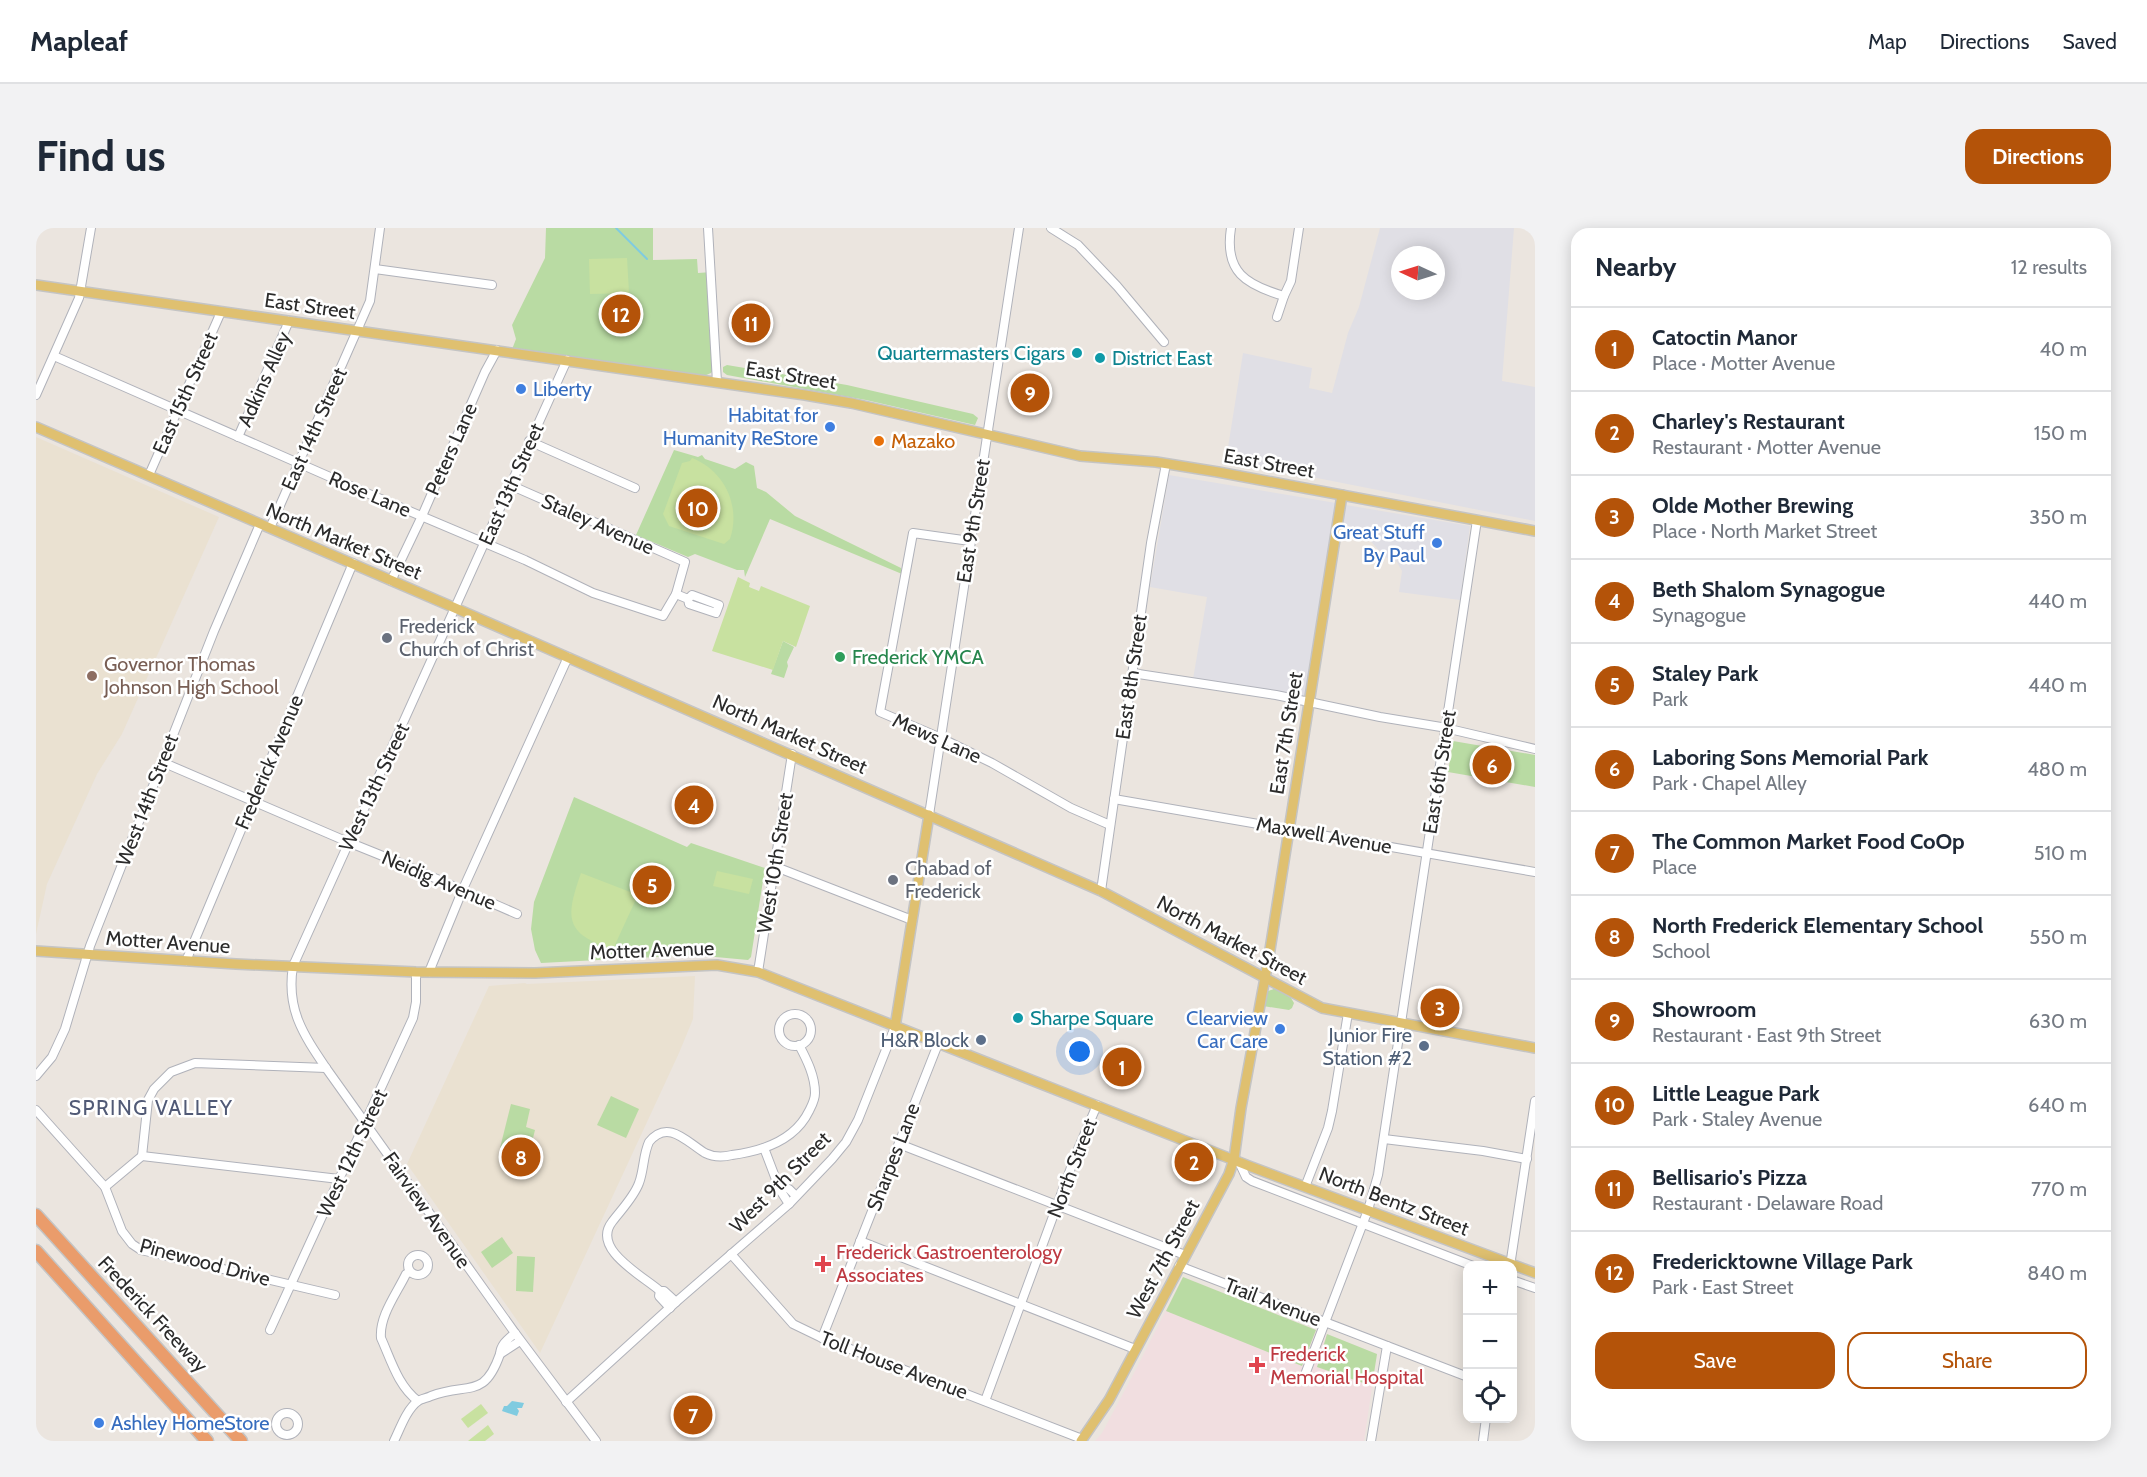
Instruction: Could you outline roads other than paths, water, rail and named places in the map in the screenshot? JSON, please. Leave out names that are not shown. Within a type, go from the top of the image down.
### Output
[{"type":"highway","name":"Frederick Freeway","points":[[36,1215],[241,1441]]},
{"type":"highway","points":[[36,1251],[207,1441]]},
{"type":"main road","name":"East Street","points":[[36,285],[567,360],[851,403],[1080,456],[1166,464],[1535,531]]},
{"type":"main road","name":"North Market Street","points":[[36,427],[792,754],[1101,891],[1266,976],[1290,992],[1322,1008],[1535,1048]]},
{"type":"main road","name":"East 7th Street","points":[[1266,976],[1342,495]]},
{"type":"main road","name":"West 9th Street","points":[[895,1027],[929,815]]},
{"type":"main road","name":"Motter Avenue","points":[[36,951],[416,972],[535,973],[709,965],[758,972],[1237,1161]]},
{"type":"main road","name":"West 7th Street","points":[[1081,1440],[1109,1400],[1237,1161],[1241,1108],[1266,976]]},
{"type":"main road","name":"North Bentz Street","points":[[1237,1161],[1500,1261]]},
{"type":"main road","name":"North Bentz Street","points":[[1517,1267],[1535,1273]]},
{"type":"street","points":[[36,395],[81,291],[91,228]]},
{"type":"street","name":"East 14th Street","points":[[270,528],[370,301],[380,228]]},
{"type":"street","points":[[708,228],[717,382]]},
{"type":"street","name":"East 9th Street","points":[[929,815],[1019,228]]},
{"type":"street","points":[[1051,228],[1078,245],[1117,286],[1164,342]]},
{"type":"street","points":[[1231,228],[1230,259],[1239,274],[1250,283],[1284,296]]},
{"type":"street","points":[[1277,317],[1291,281],[1299,228]]},
{"type":"street","points":[[375,269],[492,285]]},
{"type":"street","name":"East 15th Street","points":[[149,475],[221,312]]},
{"type":"street","name":"Adkins Alley","points":[[238,436],[289,321]]},
{"type":"street","name":"Peters Lane","points":[[391,581],[497,350]]},
{"type":"street","name":"Rose Lane","points":[[54,356],[176,411],[525,560],[593,593],[663,616],[676,594]]},
{"type":"street","name":"East 13th Street","points":[[455,608],[567,360]]},
{"type":"street","points":[[530,441],[636,488]]},
{"type":"street","name":"East 8th Street","points":[[1101,891],[1151,543],[1166,464]]},
{"type":"street","name":"Staley Avenue","points":[[510,485],[685,562],[676,594]]},
{"type":"street","name":"East 6th Street","points":[[1306,1372],[1363,1224],[1378,1175],[1477,520]]},
{"type":"street","name":"West 14th Street","points":[[36,1076],[52,1057],[65,1029],[87,955],[214,631],[260,524]]},
{"type":"street","name":"Mews Lane","points":[[970,541],[913,533],[879,712],[941,738],[992,763],[1071,808],[1110,825]]},
{"type":"street","name":"Frederick Avenue","points":[[186,961],[353,563]]},
{"type":"street","points":[[676,594],[688,599]]},
{"type":"street","name":"West 13th Street","points":[[293,966],[455,608]]},
{"type":"street","points":[[429,972],[463,890],[568,657]]},
{"type":"street","points":[[1132,673],[1276,694],[1535,749]]},
{"type":"street","name":"West 10th Street","points":[[758,972],[792,754]]},
{"type":"street","name":"Neidig Avenue","points":[[162,762],[517,914]]},
{"type":"street","name":"Maxwell Avenue","points":[[1114,799],[1535,872]]},
{"type":"street","points":[[776,867],[912,920]]},
{"type":"street","name":"Fairview Avenue","points":[[293,966],[291,994],[295,1016],[307,1040],[514,1333],[596,1441]]},
{"type":"street","name":"West 12th Street","points":[[270,1330],[413,1018],[416,1002],[416,972]]},
{"type":"street","points":[[1305,1186],[1330,1120],[1348,1013]]},
{"type":"street","points":[[792,1014],[803,1016],[810,1024],[808,1039],[799,1045],[789,1045],[780,1034],[779,1028],[783,1019],[792,1014]]},
{"type":"street","name":"West 9th Street","points":[[566,1402],[789,1204],[846,1142],[858,1120],[895,1027]]},
{"type":"street","name":"Sharpes Lane","points":[[822,1338],[938,1044]]},
{"type":"street","points":[[673,1305],[664,1291],[660,1291],[620,1261],[611,1250],[608,1236],[609,1225],[639,1185],[649,1142],[656,1136],[668,1133],[684,1137],[704,1152],[716,1156],[734,1155],[764,1148],[794,1132],[804,1122],[815,1094],[810,1066],[799,1045]]},
{"type":"street","points":[[105,1187],[142,1156],[148,1100],[163,1079],[179,1069],[195,1063],[326,1068]]},
{"type":"street","points":[[1511,1261],[1535,1101]]},
{"type":"street","name":"North Street","points":[[985,1401],[1076,1154],[1097,1105]]},
{"type":"street","name":"Pinewood Drive","points":[[36,1110],[105,1187],[122,1232],[132,1244],[141,1250],[335,1295]]},
{"type":"street","points":[[1384,1139],[1483,1150],[1527,1159]]},
{"type":"street","points":[[899,1144],[1185,1255]]},
{"type":"street","points":[[764,1148],[789,1204]]},
{"type":"street","points":[[142,1156],[339,1179]]},
{"type":"street","name":"North Bentz Street","points":[[1237,1161],[1249,1180],[1463,1262]]},
{"type":"street","points":[[779,1186],[789,1189],[796,1196]]},
{"type":"street","points":[[860,1241],[1135,1349]]},
{"type":"street","name":"Toll House Avenue","points":[[731,1254],[793,1324],[822,1338],[1081,1440]]},
{"type":"street","name":"Trail Avenue","points":[[1179,1266],[1463,1375]]},
{"type":"street","points":[[410,1272],[406,1274],[380,1331],[401,1382],[407,1393],[418,1401]]},
{"type":"street","points":[[1517,1282],[1535,1288]]},
{"type":"street","points":[[394,1441],[407,1415],[418,1401],[484,1383],[492,1374],[500,1354],[500,1347],[514,1333]]},
{"type":"street","points":[[500,1354],[520,1341]]},
{"type":"street","points":[[1371,1441],[1387,1346]]},
{"type":"street","points":[[1483,1441],[1485,1423]]},
{"type":"street","points":[[293,1433],[300,1441]]},
{"type":"water","points":[[512,1401],[524,1403],[522,1408],[517,1408],[519,1411],[517,1416],[502,1411],[504,1406]]},
{"type":"waterway","points":[[616,228],[647,259]]},
{"type":"place","name":"Fredericktowne Village Park","points":[[621,314]]},
{"type":"place","name":"Bellisario's Pizza","points":[[751,323]]},
{"type":"place","name":"Quartermasters Cigars","points":[[1077,353]]},
{"type":"place","name":"District East","points":[[1100,358]]},
{"type":"place","name":"Liberty","points":[[521,389]]},
{"type":"place","name":"Showroom","points":[[1030,393]]},
{"type":"place","name":"Habitat for Humanity ReStore","points":[[830,427]]},
{"type":"place","name":"Mazako","points":[[879,441]]},
{"type":"place","name":"Little League Park","points":[[698,508]]},
{"type":"place","name":"Great Stuff By Paul","points":[[1437,543]]},
{"type":"place","name":"Frederick Church of Christ","points":[[387,638]]},
{"type":"place","name":"Frederick YMCA","points":[[840,657]]},
{"type":"place","name":"Governor Thomas Johnson High School","points":[[92,676]]},
{"type":"place","name":"Laboring Sons Memorial Park","points":[[1492,765]]},
{"type":"place","name":"Beth Shalom Synagogue","points":[[694,805]]},
{"type":"place","name":"Chabad of Frederick","points":[[893,880]]},
{"type":"place","name":"Staley Park","points":[[652,885]]},
{"type":"place","name":"Olde Mother Brewing","points":[[1440,1008]]},
{"type":"place","name":"Sharpe Square","points":[[1018,1018]]},
{"type":"place","name":"Clearview Car Care","points":[[1280,1029]]},
{"type":"place","name":"H&R Block","points":[[981,1040]]},
{"type":"place","name":"Junior Fire Station #2","points":[[1424,1046]]},
{"type":"place","name":"Catoctin Manor","points":[[1122,1067]]},
{"type":"place","name":"North Frederick Elementary School","points":[[521,1157]]},
{"type":"place","name":"Charley's Restaurant","points":[[1194,1162]]},
{"type":"place","name":"Frederick Gastroenterology Associates","points":[[823,1264]]},
{"type":"place","name":"Frederick Memorial Hospital","points":[[1257,1365]]},
{"type":"place","name":"The Common Market Food CoOp","points":[[693,1415]]},
{"type":"place","name":"Ashley HomeStore","points":[[99,1423]]},
{"type":"district","name":"SPRING VALLEY","points":[[151,1108]]}]
